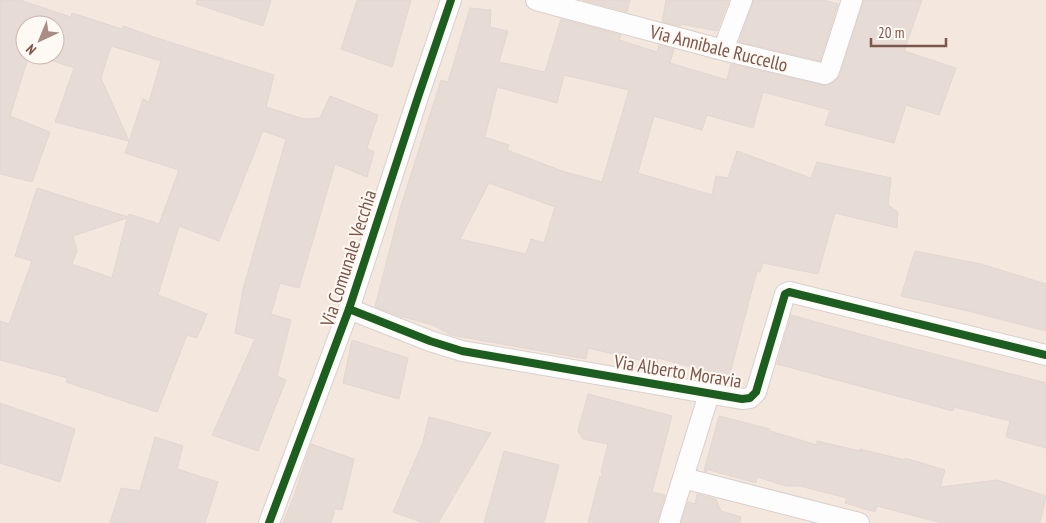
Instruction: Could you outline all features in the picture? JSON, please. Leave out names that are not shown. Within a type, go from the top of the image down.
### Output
[{"type":"street","name":"Via Comunale Vecchia","points":[[269,523],[349,309],[418,97],[452,0]]},
{"type":"street","name":"Via Annibale Ruccello","points":[[536,0],[723,50],[826,74],[829,70],[852,0]]},
{"type":"street","points":[[723,50],[742,0]]},
{"type":"street","name":"Via Alberto Moravia","points":[[349,309],[430,341],[462,351],[742,399],[753,396],[756,392],[785,294],[789,292],[1046,355]]},
{"type":"street","name":"Via Alberto Moravia","points":[[669,523],[709,394]]},
{"type":"street","points":[[683,478],[859,523]]},
{"type":"shaded area","points":[[0,0],[1046,0],[1046,523],[0,523]]},
{"type":"building","points":[[0,0],[20,0],[65,15],[15,15],[15,65],[26,65],[10,116],[50,132],[32,182],[0,174]]},
{"type":"building","points":[[197,0],[271,0],[263,26],[196,4]]},
{"type":"building","points":[[357,0],[411,0],[392,67],[341,49]]},
{"type":"building","points":[[582,0],[630,0],[627,12]]},
{"type":"building","points":[[666,0],[729,0],[717,31],[662,22]]},
{"type":"building","points":[[754,0],[824,0],[838,4],[820,61],[739,42]]},
{"type":"building","points":[[864,0],[922,0],[904,51],[956,68],[939,115],[906,105],[894,143],[825,125],[830,110],[763,92],[753,128],[707,115],[702,130],[654,116],[638,173],[712,195],[716,176],[728,178],[737,151],[811,178],[817,162],[891,178],[888,205],[898,212],[897,228],[835,213],[818,274],[763,263],[760,272],[757,271],[729,377],[658,358],[657,364],[588,348],[586,359],[451,335],[433,325],[375,307],[400,209],[441,80],[448,82],[470,8],[491,10],[490,27],[508,31],[499,62],[545,72],[561,19],[621,35],[619,40],[657,52],[659,45],[674,49],[670,63],[727,80],[731,64],[827,86],[840,75]],"holes":[[[564,75],[629,90],[602,182],[565,172],[507,150],[509,145],[485,137],[497,87],[557,103]],[[489,183],[555,207],[544,243],[531,239],[526,254],[460,239]]]},
{"type":"building","points":[[72,13],[122,29],[123,26],[274,75],[266,107],[304,119],[320,118],[330,96],[378,115],[367,148],[374,152],[367,177],[335,164],[299,288],[280,283],[271,314],[291,320],[277,376],[286,380],[258,451],[212,435],[255,339],[235,333],[243,289],[286,139],[263,131],[219,241],[179,226],[158,295],[207,314],[197,338],[187,335],[157,412],[66,382],[68,378],[0,360],[0,321],[9,324],[32,261],[15,256],[37,188],[128,217],[129,214],[159,224],[179,170],[125,153],[129,141],[55,122],[74,68],[65,65],[65,15],[71,17]],"holes":[[[111,46],[161,61],[149,102],[143,99],[129,141],[101,78]],[[127,218],[112,278],[72,264],[77,251],[73,236]]]},
{"type":"building","points":[[915,251],[981,264],[1046,284],[1046,331],[901,296]]},
{"type":"building","points":[[791,315],[1046,383],[1046,448],[1006,437],[1010,421],[954,407],[953,411],[777,364]]},
{"type":"building","points":[[352,340],[408,358],[399,399],[343,383]]},
{"type":"building","points":[[588,394],[672,416],[652,492],[665,495],[657,523],[588,523],[600,476],[603,476],[601,472],[608,444],[583,439],[578,431]]},
{"type":"building","points":[[0,403],[75,429],[60,482],[0,463]]},
{"type":"building","points":[[719,416],[770,429],[770,431],[817,445],[817,441],[860,451],[860,449],[905,460],[905,458],[945,470],[940,487],[997,480],[1046,496],[1040,523],[942,523],[877,506],[875,512],[845,503],[847,498],[800,486],[786,486],[757,477],[756,483],[706,469],[707,472],[704,471]]},
{"type":"building","points":[[429,417],[491,433],[438,523],[424,523],[393,512],[423,442]]},
{"type":"building","points":[[155,437],[183,446],[177,469],[218,482],[205,523],[110,523],[121,488],[140,491]]},
{"type":"building","points":[[311,444],[354,459],[342,510],[335,509],[331,523],[283,523],[294,496]]},
{"type":"building","points":[[504,451],[559,465],[544,523],[484,523]]},
{"type":"building","points":[[697,494],[716,499],[721,511],[741,517],[740,523],[681,523],[688,502],[695,504]]},
{"type":"cycle path","points":[[269,523],[349,309],[451,0]]},
{"type":"cycle path","points":[[349,309],[430,341],[462,351],[742,399],[750,398],[756,392],[785,294],[789,292],[1046,355]]}]
